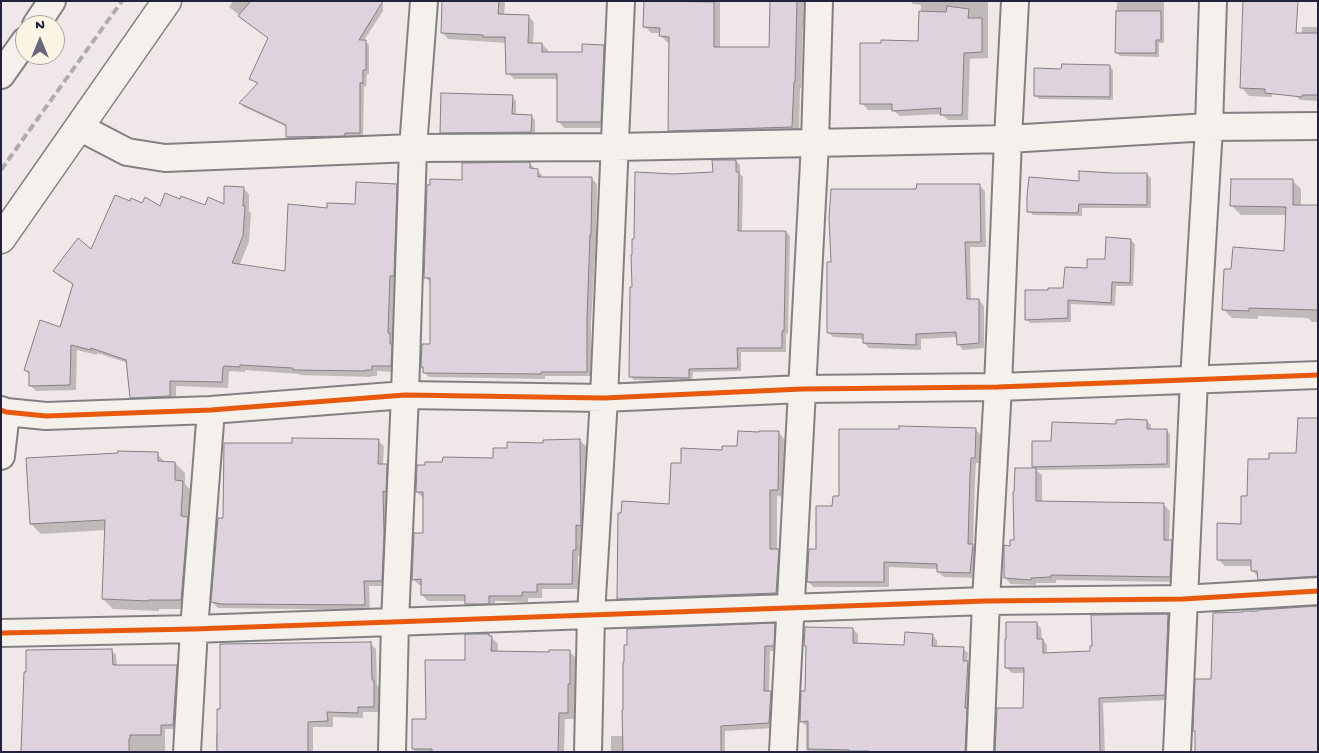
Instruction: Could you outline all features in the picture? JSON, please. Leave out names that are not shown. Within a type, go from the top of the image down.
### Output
[{"type":"street","points":[[43,15],[52,1]]},
{"type":"street","points":[[1,239],[166,1]]},
{"type":"street","points":[[392,752],[394,622],[405,395],[413,148],[424,1]]},
{"type":"street","points":[[588,752],[591,614],[604,398],[621,1]]},
{"type":"street","points":[[784,752],[815,143],[819,1]]},
{"type":"street","points":[[980,752],[1015,1]]},
{"type":"street","points":[[1177,752],[1194,380],[1209,127],[1212,1]]},
{"type":"street","points":[[1,76],[15,56]]},
{"type":"street","points":[[79,127],[127,152],[165,158],[413,148],[615,147],[1008,139],[1209,127],[1318,126]]},
{"type":"street","points":[[1,456],[4,411],[46,416],[210,410],[405,395],[604,398],[802,389],[998,387],[1318,375]]},
{"type":"street","points":[[187,752],[210,410]]},
{"type":"street","points":[[1,632],[394,622],[986,601],[1183,599],[1318,591]]},
{"type":"building","points":[[251,1],[383,1],[359,40],[366,40],[366,70],[363,70],[363,83],[360,83],[360,133],[345,133],[345,136],[286,137],[286,125],[239,103],[258,83],[249,79],[268,38],[238,16]]},
{"type":"building","points":[[442,1],[499,1],[498,14],[529,15],[528,43],[542,43],[542,52],[582,52],[582,44],[604,45],[601,122],[557,122],[557,74],[506,74],[505,37],[441,33]]},
{"type":"building","points":[[644,1],[714,2],[714,47],[769,47],[770,1],[797,1],[792,127],[668,131],[669,37],[659,36],[660,28],[643,27]]},
{"type":"building","points":[[1243,1],[1298,1],[1296,33],[1318,33],[1318,95],[1302,95],[1302,97],[1265,93],[1265,89],[1240,88]]},
{"type":"building","points":[[947,6],[969,9],[968,18],[982,18],[982,52],[964,53],[962,115],[940,115],[941,108],[892,111],[892,104],[860,104],[860,43],[881,43],[881,40],[918,41],[919,11],[946,12]]},
{"type":"building","points":[[1116,11],[1161,11],[1161,40],[1156,40],[1156,53],[1115,53]]},
{"type":"building","points":[[1062,64],[1110,65],[1110,97],[1034,96],[1034,68],[1061,69]]},
{"type":"building","points":[[441,93],[513,95],[512,114],[532,115],[531,132],[440,133]]},
{"type":"building","points":[[712,160],[736,160],[736,172],[739,172],[738,231],[786,231],[782,348],[737,348],[738,368],[689,369],[689,378],[629,377],[630,287],[632,287],[631,255],[632,239],[634,239],[635,172],[674,174],[713,172]]},
{"type":"building","points":[[530,162],[530,168],[538,169],[538,177],[592,177],[587,372],[541,372],[541,374],[423,373],[423,367],[421,367],[422,344],[430,344],[430,278],[424,278],[427,185],[430,185],[430,179],[462,180],[462,163]]},
{"type":"building","points":[[1079,171],[1147,173],[1147,205],[1079,204],[1078,213],[1027,212],[1029,177],[1079,181]]},
{"type":"building","points":[[1231,179],[1293,179],[1293,205],[1318,205],[1318,310],[1249,308],[1249,311],[1222,310],[1224,269],[1231,269],[1233,247],[1284,251],[1286,207],[1230,206]]},
{"type":"building","points":[[356,182],[397,184],[394,276],[390,276],[388,333],[390,333],[390,344],[392,344],[391,366],[372,366],[372,370],[365,371],[293,370],[293,368],[240,365],[240,367],[224,366],[222,382],[170,381],[170,396],[130,398],[126,360],[91,348],[91,350],[71,345],[70,385],[29,386],[29,372],[24,370],[40,320],[60,327],[73,284],[53,271],[78,238],[91,249],[115,195],[130,201],[131,198],[142,203],[145,197],[160,206],[165,193],[180,199],[181,196],[205,205],[208,197],[224,204],[224,186],[244,187],[243,236],[232,263],[285,271],[288,204],[327,208],[327,203],[355,204]]},
{"type":"building","points":[[917,184],[980,184],[981,242],[965,242],[967,299],[979,299],[979,343],[957,345],[956,332],[916,334],[916,345],[863,343],[863,334],[827,333],[827,262],[831,262],[829,218],[831,189],[916,189]]},
{"type":"building","points":[[1106,237],[1131,239],[1130,283],[1112,282],[1111,303],[1068,300],[1068,318],[1025,320],[1025,290],[1063,288],[1065,267],[1087,268],[1087,259],[1105,259]]},
{"type":"building","points":[[1298,418],[1318,418],[1318,576],[1258,580],[1257,571],[1251,571],[1251,560],[1217,560],[1217,523],[1241,524],[1241,496],[1247,496],[1248,459],[1269,459],[1269,453],[1296,453]]},
{"type":"building","points":[[1116,420],[1147,420],[1147,429],[1167,429],[1167,464],[1032,467],[1032,441],[1051,441],[1052,422],[1116,424]]},
{"type":"building","points":[[899,426],[976,428],[975,458],[971,458],[970,474],[968,544],[973,544],[970,573],[937,572],[937,564],[884,562],[884,582],[807,582],[809,549],[816,549],[816,506],[832,506],[833,496],[839,496],[839,429],[899,429]]},
{"type":"building","points":[[738,431],[779,431],[778,490],[770,490],[770,549],[779,549],[776,593],[617,599],[618,513],[621,513],[622,501],[669,504],[671,463],[681,463],[681,448],[722,450],[722,446],[737,446]]},
{"type":"building","points":[[292,438],[379,439],[378,464],[387,464],[386,492],[383,491],[382,581],[364,581],[365,605],[222,604],[211,602],[218,518],[223,518],[224,443],[292,443]]},
{"type":"building","points":[[580,439],[581,526],[576,525],[576,550],[573,550],[572,584],[537,584],[537,592],[522,592],[522,596],[489,596],[489,604],[465,604],[465,595],[421,595],[421,579],[412,580],[414,533],[423,533],[423,492],[416,492],[417,465],[425,465],[425,462],[442,462],[443,457],[493,458],[493,448],[507,448],[507,442],[543,443],[543,440]]},
{"type":"building","points":[[118,451],[158,452],[158,461],[175,462],[175,480],[183,481],[181,516],[188,517],[181,600],[102,599],[105,520],[30,524],[26,458],[118,453]]},
{"type":"building","points":[[1015,468],[1036,468],[1036,501],[1164,503],[1164,540],[1172,540],[1170,577],[1051,575],[1051,577],[1031,578],[1031,580],[1004,578],[1004,545],[1010,546],[1010,540],[1014,540],[1013,492]]},
{"type":"building","points":[[1318,606],[1318,752],[1195,752],[1195,731],[1193,731],[1195,679],[1211,679],[1213,613]]},
{"type":"building","points":[[1168,614],[1165,695],[1099,698],[1100,752],[995,752],[997,708],[1023,708],[1024,668],[1005,668],[1006,622],[1037,622],[1037,639],[1043,639],[1043,653],[1090,651],[1090,646],[1092,646],[1091,615]]},
{"type":"building","points":[[775,623],[774,646],[765,646],[764,691],[771,691],[769,723],[721,726],[721,752],[623,752],[623,662],[624,645],[627,645],[627,629]]},
{"type":"building","points":[[805,627],[853,628],[853,643],[904,645],[905,632],[933,634],[932,646],[964,647],[963,661],[968,661],[965,752],[869,752],[808,749],[808,721],[800,722],[801,691],[805,691]]},
{"type":"building","points":[[465,634],[489,634],[489,636],[492,636],[491,651],[549,652],[549,650],[570,650],[568,713],[559,713],[558,752],[432,752],[432,749],[412,749],[412,719],[426,719],[425,660],[465,660]]},
{"type":"building","points":[[371,642],[374,707],[358,707],[358,713],[327,712],[328,721],[308,722],[308,752],[217,752],[217,709],[220,709],[220,644]]},
{"type":"building","points":[[112,649],[113,665],[177,665],[173,725],[161,725],[161,735],[130,735],[129,752],[21,752],[26,650]]},
{"type":"railway","points":[[1,170],[122,1]]},
{"type":"cycle path","points":[[1,410],[46,416],[211,410],[405,395],[604,398],[802,389],[998,387],[1318,375]]},
{"type":"cycle path","points":[[1,633],[194,629],[986,601],[1183,599],[1318,591]]}]
